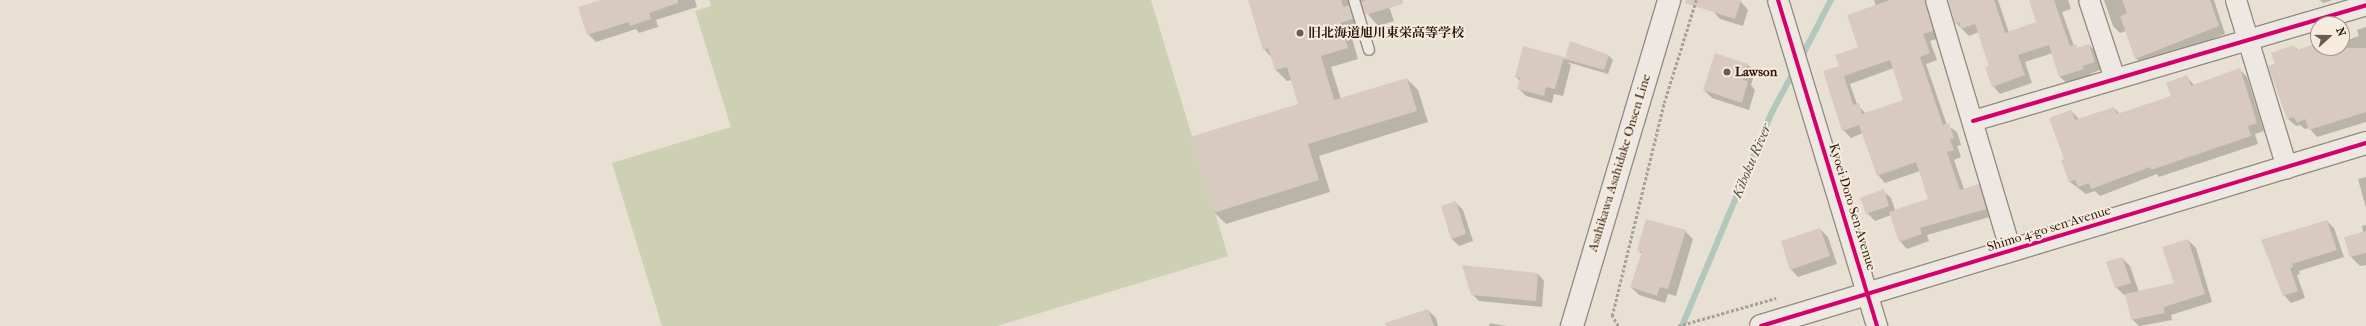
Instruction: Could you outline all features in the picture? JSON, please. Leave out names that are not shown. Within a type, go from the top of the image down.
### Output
[{"type":"street","name":"Asahikawa Asahidake Onsen Line","points":[[1572,326],[1669,0]]},
{"type":"street","name":"Kyoei Doro Sen Avenue","points":[[1778,0],[1877,326]]},
{"type":"street","points":[[1936,0],[2011,251]]},
{"type":"street","points":[[2089,0],[2115,79]]},
{"type":"street","points":[[2236,0],[2286,168]]},
{"type":"street","points":[[1973,121],[2366,5]]},
{"type":"street","name":"Shimo 4-go sen Avenue","points":[[1761,326],[2366,144]]},
{"type":"lane","points":[[1354,0],[1369,50]]},
{"type":"path","points":[[1618,326],[1612,316],[1664,103],[1696,0]]},
{"type":"path","points":[[1678,326],[1780,297]]},
{"type":"green space","points":[[710,0],[1151,0],[1228,256],[997,326],[662,326],[612,163],[731,127],[695,11],[711,6]]},
{"type":"building","points":[[601,0],[678,0],[678,3],[649,13],[651,19],[630,26],[629,22],[587,35],[578,7]]},
{"type":"building","points":[[1248,0],[1341,0],[1343,7],[1349,5],[1353,19],[1340,23],[1348,48],[1321,56],[1334,100],[1407,78],[1417,111],[1308,144],[1319,180],[1213,213],[1190,137],[1298,104],[1287,67],[1275,70],[1268,48],[1263,50]]},
{"type":"building","points":[[1366,0],[1403,0],[1403,4],[1365,15],[1361,2]]},
{"type":"building","points":[[1686,0],[1741,0],[1735,19],[1685,3]]},
{"type":"building","points":[[1890,0],[1925,0],[1933,31],[1923,34],[1930,53],[1920,57],[1943,125],[1949,123],[1954,138],[1950,139],[1954,150],[1947,152],[1960,190],[1979,184],[1986,209],[1920,228],[1922,234],[1899,242],[1889,212],[1928,199],[1916,162],[1877,176],[1859,125],[1842,131],[1823,71],[1839,66],[1835,55],[1858,47],[1847,15]],"holes":[[[1890,60],[1903,100],[1862,114],[1859,103],[1853,105],[1844,76]]]},
{"type":"building","points":[[1948,0],[1994,0],[2005,33],[2036,22],[2029,0],[2054,0],[2070,46],[2076,44],[2077,48],[2089,44],[2095,62],[2083,66],[2084,69],[2059,77],[2049,45],[2018,55],[2025,75],[1992,87],[1985,67],[1989,66],[1975,24],[1961,29],[1959,22],[1955,24]]},
{"type":"building","points":[[2122,0],[2210,0],[2219,26],[2135,59],[2120,16],[2127,13]]},
{"type":"building","points":[[1570,41],[1609,55],[1604,70],[1565,59]]},
{"type":"building","points":[[2294,45],[2296,50],[2310,46],[2310,56],[2350,56],[2350,48],[2366,48],[2366,112],[2309,130],[2305,119],[2297,123],[2294,117],[2287,119],[2268,66],[2275,64],[2271,53]]},
{"type":"building","points":[[1523,46],[1564,57],[1555,89],[1546,87],[1544,96],[1517,89],[1520,78],[1515,77]]},
{"type":"building","name":"Lawson","points":[[1715,53],[1748,64],[1743,80],[1748,81],[1742,103],[1703,90]]},
{"type":"building","points":[[2240,68],[2257,123],[2248,126],[2251,136],[2151,170],[2150,167],[2091,189],[2089,183],[2078,187],[2075,180],[2069,182],[2061,160],[2064,159],[2049,118],[2071,110],[2075,120],[2114,107],[2117,114],[2171,96],[2166,83],[2187,75],[2191,86]]},
{"type":"building","points":[[1884,189],[1889,206],[1866,214],[1860,198]]},
{"type":"building","points":[[1456,201],[1466,234],[1451,239],[1441,206]]},
{"type":"building","points":[[1646,219],[1686,230],[1668,289],[1660,287],[1657,296],[1630,287],[1642,252],[1637,250]]},
{"type":"building","points":[[2327,220],[2337,250],[2292,264],[2293,267],[2290,268],[2298,291],[2283,296],[2261,240]]},
{"type":"building","points":[[1820,228],[1830,256],[1790,270],[1781,241]]},
{"type":"building","points":[[2366,231],[2366,253],[2350,257],[2344,237]]},
{"type":"building","points":[[2188,239],[2205,294],[2164,307],[2165,313],[2131,320],[2125,294],[2174,283],[2162,247]]},
{"type":"building","points":[[2122,257],[2131,283],[2115,288],[2106,262]]},
{"type":"building","points":[[1462,265],[1538,273],[1536,301],[1471,295]]},
{"type":"building","points":[[1428,309],[1434,326],[1386,326],[1385,323]]},
{"type":"waterway","name":"Kihoku River","points":[[1801,58],[1831,0]]},
{"type":"waterway","name":"Kihoku River","points":[[1682,326],[1771,114],[1794,71]]},
{"type":"cycle path","points":[[1778,0],[1877,326]]},
{"type":"cycle path","points":[[1973,121],[2366,5]]},
{"type":"cycle path","points":[[1761,326],[2366,143]]},
{"type":"place","name":"旧北海道旭川東栄高等学校","points":[[1300,33]]},
{"type":"place","name":"Lawson","points":[[1727,72]]}]
